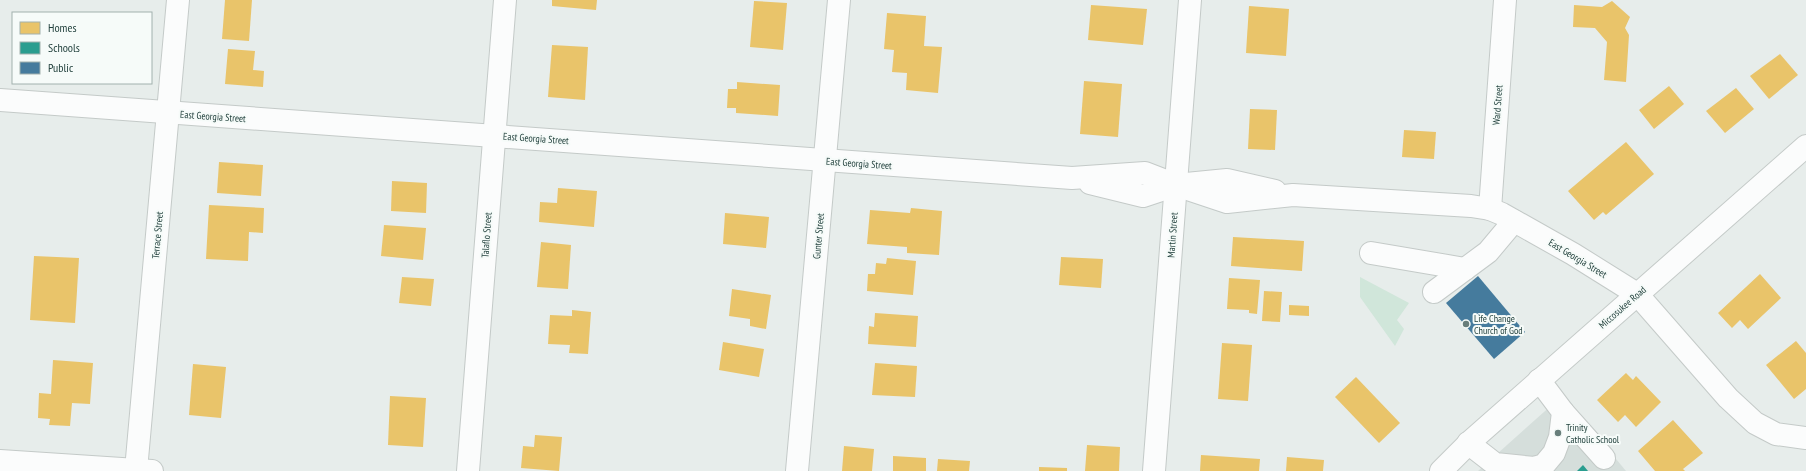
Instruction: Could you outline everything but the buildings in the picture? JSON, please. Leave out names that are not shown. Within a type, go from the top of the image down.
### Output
[{"type":"street","name":"Terrace Street","points":[[144,470],[178,0]]},
{"type":"street","name":"Talaflo Street","points":[[468,471],[504,0]]},
{"type":"street","name":"Gunter Street","points":[[797,471],[839,0]]},
{"type":"street","name":"Martin Street","points":[[1154,471],[1190,0]]},
{"type":"street","name":"Ward Street","points":[[1490,209],[1505,0]]},
{"type":"street","name":"East Georgia Street","points":[[0,100],[1072,178],[1145,173],[1176,185],[1227,180],[1294,195],[1471,206],[1490,209],[1573,254],[1637,294],[1728,398],[1755,423],[1776,434],[1806,438]]},
{"type":"street","name":"Miccosukee Road","points":[[1441,471],[1468,443],[1806,146]]},
{"type":"street","points":[[1434,292],[1488,252],[1514,221]]},
{"type":"street","points":[[1371,253],[1465,269]]},
{"type":"street","points":[[1539,380],[1563,412],[1604,458]]},
{"type":"street","points":[[1468,443],[1496,464],[1534,468],[1544,465],[1554,453],[1560,437],[1563,412]]},
{"type":"street","points":[[0,462],[144,470]]},
{"type":"shaded area","name":"Trinity Catholic School","points":[[1563,395],[1626,471],[1478,471]]},
{"type":"green space","points":[[1360,277],[1409,303],[1397,320],[1404,329],[1395,346],[1360,297]]},
{"type":"place","name":"Life Change Church of God","points":[[1466,324]]},
{"type":"place","name":"Trinity Catholic School","points":[[1558,433]]}]
